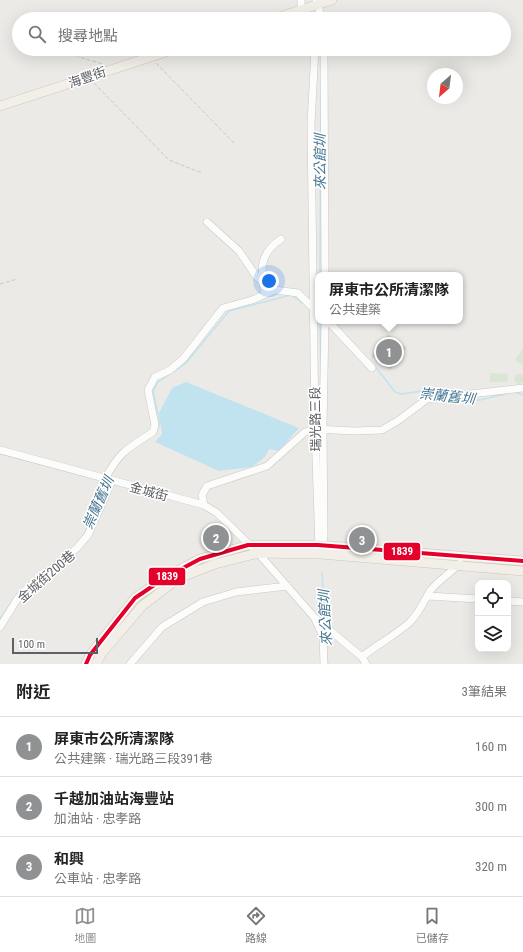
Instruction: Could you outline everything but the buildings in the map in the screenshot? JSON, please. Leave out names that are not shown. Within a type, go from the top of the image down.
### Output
[{"type":"main road","points":[[295,12],[317,2],[332,0]]},
{"type":"main road","name":"海豐街","points":[[0,106],[114,67],[153,56]]},
{"type":"main road","points":[[95,659],[135,598],[166,577],[200,559],[248,545],[321,548],[523,561]]},
{"type":"main road","points":[[86,664],[95,659],[142,606],[179,578],[214,564],[258,553],[321,548],[458,565],[523,571]]},
{"type":"street","points":[[301,10],[302,0]]},
{"type":"street","points":[[317,2],[320,12]]},
{"type":"street","name":"瑞光路三段","points":[[315,56],[311,124],[315,274]]},
{"type":"street","points":[[324,56],[325,272]]},
{"type":"street","points":[[311,124],[325,125]]},
{"type":"street","points":[[207,222],[239,252],[256,276],[262,280]]},
{"type":"street","points":[[281,239],[270,246],[263,259],[262,280],[265,294],[275,290],[298,293],[315,310]]},
{"type":"street","name":"金城街200巷","points":[[0,627],[23,592],[77,548],[88,535],[114,461],[123,451],[153,432],[155,425],[148,390],[155,377],[170,370],[183,359],[223,308],[265,294]]},
{"type":"street","name":"瑞光路三段","points":[[316,324],[315,429],[321,548]]},
{"type":"street","name":"瑞光路三段","points":[[321,548],[325,324]]},
{"type":"street","points":[[331,324],[372,368]]},
{"type":"street","points":[[204,505],[202,495],[207,486],[267,466],[305,432],[315,429],[354,431],[382,430],[399,420],[427,399],[523,388]]},
{"type":"street","name":"金城街","points":[[0,450],[204,505],[217,512],[248,545],[258,553],[314,617]]},
{"type":"street","points":[[362,657],[374,646],[395,634],[408,623],[419,612],[437,584],[465,557]]},
{"type":"street","points":[[130,664],[162,627],[203,602],[236,592],[287,586]]},
{"type":"street","points":[[428,596],[475,599]]},
{"type":"street","points":[[511,601],[523,602]]},
{"type":"street","points":[[314,617],[362,657],[366,664]]},
{"type":"street","points":[[314,617],[323,636],[324,664]]},
{"type":"path","points":[[78,56],[114,67]]},
{"type":"path","points":[[150,57],[234,142]]},
{"type":"path","points":[[88,77],[169,160],[202,173]]},
{"type":"path","points":[[0,284],[17,279]]},
{"type":"green space","points":[[523,348],[523,365],[515,360]]},
{"type":"green space","points":[[490,373],[508,374],[507,382],[490,382]]},
{"type":"green space","points":[[519,374],[524,379],[519,384],[514,379]]},
{"type":"water","points":[[186,382],[299,428],[279,451],[269,449],[265,457],[252,467],[219,471],[155,442],[162,434],[159,413],[172,388]]},
{"type":"waterway","name":"來公館圳","points":[[320,272],[321,61]]},
{"type":"waterway","name":"崇蘭舊圳","points":[[156,433],[160,423],[153,391],[158,382],[185,364],[229,311],[291,295],[307,306]]},
{"type":"waterway","name":"來公館圳","points":[[320,324],[321,367]]},
{"type":"waterway","name":"崇蘭舊圳","points":[[375,366],[395,392],[401,394],[422,391],[437,395]]},
{"type":"waterway","name":"崇蘭舊圳","points":[[515,392],[523,395]]},
{"type":"waterway","name":"崇蘭舊圳","points":[[456,399],[480,400],[509,393]]},
{"type":"waterway","name":"崇蘭舊圳","points":[[119,463],[125,456]]},
{"type":"waterway","name":"崇蘭舊圳","points":[[84,535],[106,481]]},
{"type":"waterway","name":"來公館圳","points":[[322,573],[325,623]]},
{"type":"waterway","name":"崇蘭舊圳","points":[[0,619],[17,594]]},
{"type":"waterway","name":"來公館圳","points":[[327,657],[328,664]]},
{"type":"transit line","name":"1839","points":[[86,664],[90,655],[135,598],[166,577],[200,559],[248,545],[318,545],[523,561]]},
{"type":"place","name":"屏東市公所清潔隊","points":[[389,352]]},
{"type":"place","name":"千越加油站海豐站","points":[[216,538]]},
{"type":"place","name":"和興","points":[[362,540]]}]
